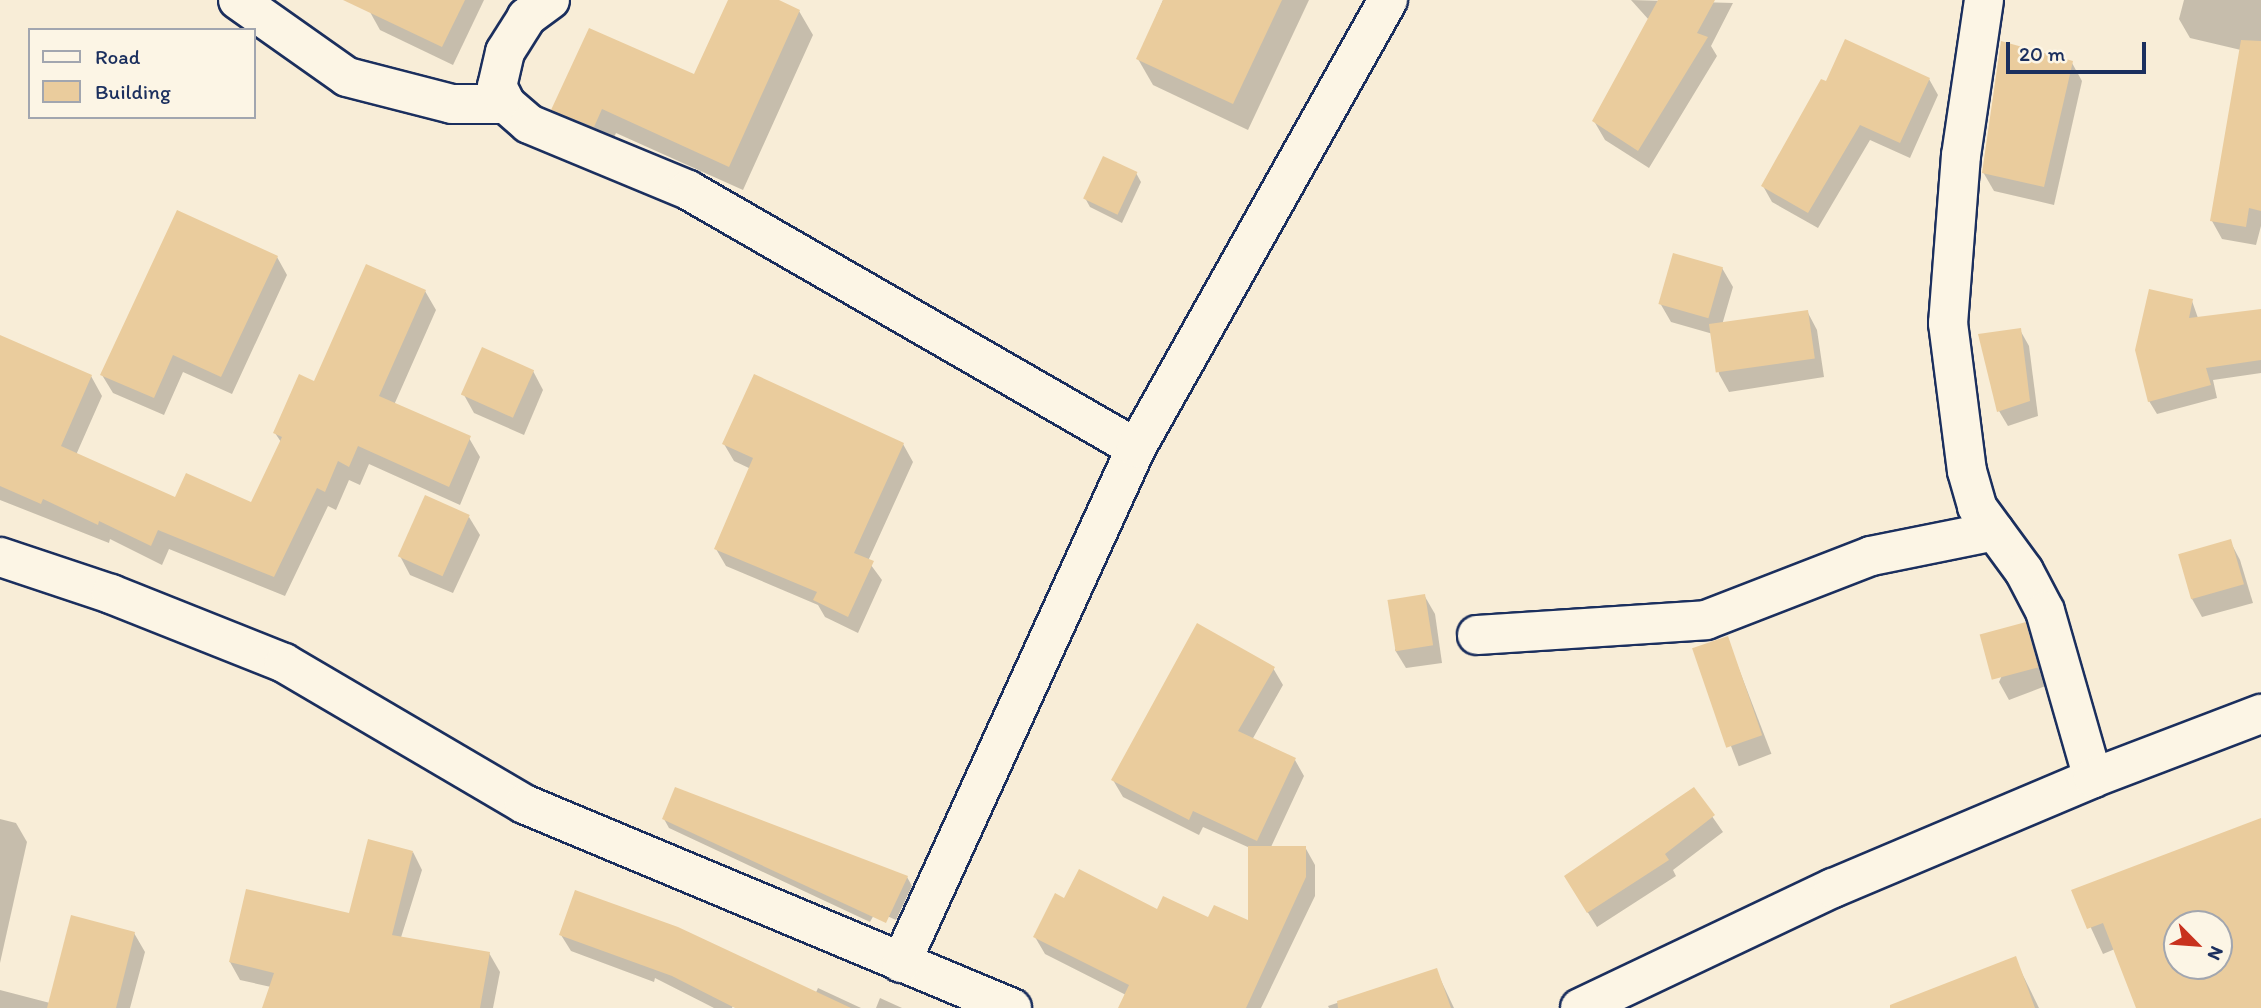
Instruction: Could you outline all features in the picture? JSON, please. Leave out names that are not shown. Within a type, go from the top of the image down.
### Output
[{"type":"street","points":[[238,0],[347,77],[452,104],[506,104]]},
{"type":"street","points":[[550,0],[527,17],[505,52],[497,86],[506,104],[529,124],[688,190],[1136,448]]},
{"type":"street","points":[[1984,0],[1961,155],[1948,323],[1967,471],[1977,507],[1996,531],[2045,611],[2093,778]]},
{"type":"street","points":[[901,963],[1136,448],[1380,6]]},
{"type":"street","points":[[1477,635],[1706,620],[1871,556],[1996,531]]},
{"type":"street","points":[[0,557],[111,594],[284,663],[524,804],[1012,1008]]},
{"type":"street","points":[[1580,1008],[1833,888],[2093,778],[2261,714]]},
{"type":"building","points":[[343,0],[465,0],[442,47]]},
{"type":"building","points":[[728,0],[779,0],[800,10],[729,167],[602,109],[594,127],[551,110],[589,28],[694,74]]},
{"type":"building","points":[[1163,0],[1282,0],[1233,104],[1136,59]]},
{"type":"building","points":[[1658,0],[1715,0],[1697,33],[1708,37],[1638,151],[1592,121]]},
{"type":"building","points":[[1845,39],[1930,78],[1900,143],[1860,125],[1808,213],[1761,186],[1821,79],[1826,81]]},
{"type":"building","points":[[2241,40],[2261,41],[2261,211],[2249,208],[2246,227],[2210,221]]},
{"type":"building","points":[[2001,41],[2073,61],[2044,187],[1982,173]]},
{"type":"building","points":[[1103,156],[1137,172],[1118,215],[1083,199]]},
{"type":"building","points":[[177,210],[278,256],[221,377],[173,355],[154,398],[100,375]]},
{"type":"building","points":[[1673,253],[1723,267],[1708,318],[1658,304]]},
{"type":"building","points":[[366,264],[426,290],[379,396],[471,436],[449,487],[358,446],[349,467],[338,461],[325,492],[317,488],[274,577],[158,530],[151,546],[99,521],[98,525],[43,499],[41,504],[0,486],[0,335],[92,375],[61,446],[175,497],[186,473],[251,502],[282,437],[273,433],[299,374],[314,381]]},
{"type":"building","points":[[2149,289],[2193,299],[2189,318],[2261,309],[2261,360],[2206,368],[2211,385],[2148,402],[2135,350]]},
{"type":"building","points":[[1808,310],[1815,359],[1716,372],[1709,324]]},
{"type":"building","points":[[2021,328],[2030,401],[1997,412],[1978,334]]},
{"type":"building","points":[[482,347],[534,370],[513,418],[461,395]]},
{"type":"building","points":[[754,374],[904,443],[854,553],[874,561],[848,617],[813,600],[817,592],[714,549],[753,458],[722,444]]},
{"type":"building","points":[[425,495],[470,515],[443,576],[398,556]]},
{"type":"building","points":[[2231,539],[2244,584],[2191,599],[2178,554]]},
{"type":"building","points":[[1425,594],[1433,645],[1396,651],[1387,600]]},
{"type":"building","points":[[2026,622],[2038,667],[1992,680],[1980,634]]},
{"type":"building","points":[[1197,623],[1275,667],[1238,731],[1296,758],[1257,841],[1193,811],[1189,820],[1111,780]]},
{"type":"building","points":[[1728,636],[1762,735],[1726,748],[1692,648]]},
{"type":"building","points":[[675,787],[908,876],[886,923],[662,819]]},
{"type":"building","points":[[1694,787],[1715,815],[1665,854],[1669,860],[1587,913],[1564,876]]},
{"type":"building","points":[[2261,818],[2261,1008],[2136,1008],[2103,923],[2087,929],[2071,890]]},
{"type":"building","points":[[368,839],[413,851],[392,935],[490,952],[480,1008],[262,1008],[274,973],[229,962],[246,889],[349,913]]},
{"type":"building","points":[[1248,846],[1306,846],[1306,877],[1246,1008],[1118,1008],[1129,985],[1033,937],[1055,893],[1064,898],[1079,869],[1157,909],[1163,896],[1208,917],[1214,905],[1248,920]]},
{"type":"building","points":[[575,890],[678,927],[851,1008],[735,1008],[672,976],[559,935]]},
{"type":"building","points":[[71,915],[135,932],[116,1008],[47,1008]]},
{"type":"building","points":[[2016,956],[2035,1008],[1890,1008],[1890,1005]]},
{"type":"building","points":[[1437,968],[1451,1008],[1338,1008],[1337,1001]]}]
